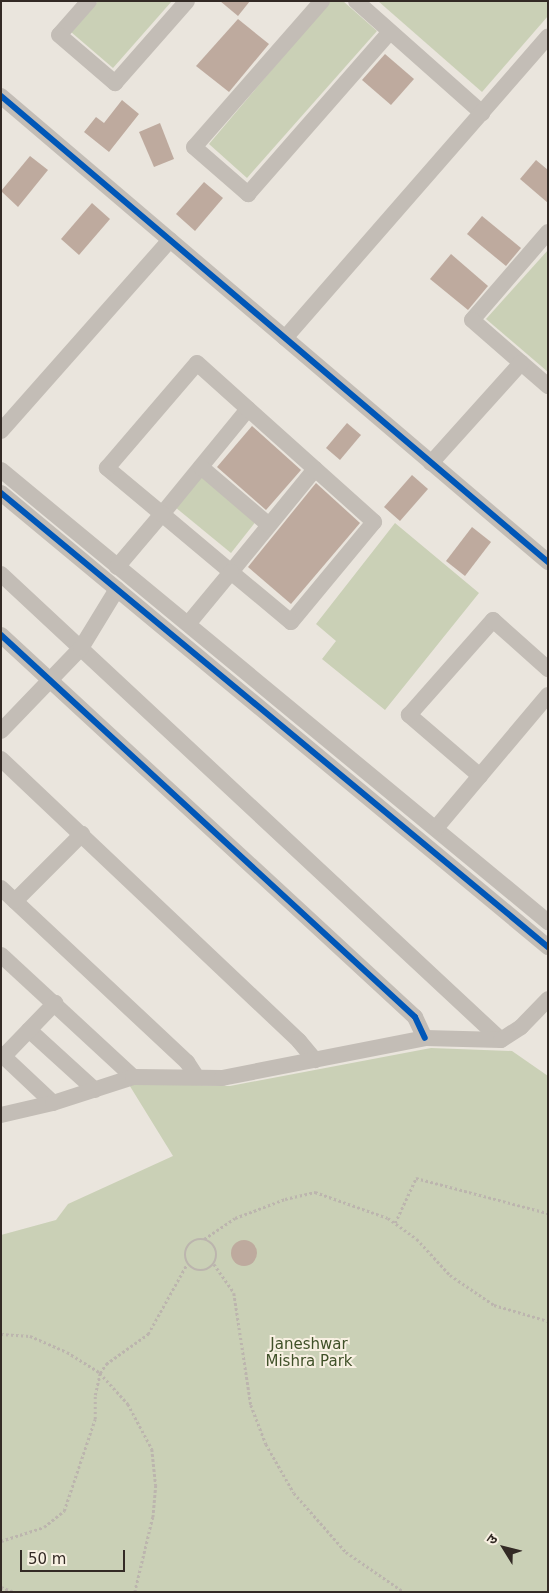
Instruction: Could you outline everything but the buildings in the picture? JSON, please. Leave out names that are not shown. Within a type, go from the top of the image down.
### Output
[{"type":"street","points":[[89,1],[59,35],[115,83],[187,1]]},
{"type":"street","points":[[322,1],[194,147],[248,194],[390,32]]},
{"type":"street","points":[[356,1],[482,113]]},
{"type":"street","points":[[285,338],[548,38]]},
{"type":"street","points":[[1,96],[548,562]]},
{"type":"street","points":[[548,232],[472,320],[548,386]]},
{"type":"street","points":[[1,431],[170,240]]},
{"type":"street","points":[[197,363],[248,409],[374,522],[291,622],[107,468],[197,363]]},
{"type":"street","points":[[431,463],[521,363]]},
{"type":"street","points":[[117,567],[248,409]]},
{"type":"street","points":[[201,467],[269,525]]},
{"type":"street","points":[[188,624],[314,469]]},
{"type":"street","points":[[4,477],[188,624],[548,922]]},
{"type":"street","points":[[1,492],[548,947]]},
{"type":"street","points":[[1,574],[500,1040]]},
{"type":"street","points":[[1,731],[81,648],[117,589]]},
{"type":"street","points":[[480,776],[409,715],[493,620],[548,669]]},
{"type":"street","points":[[1,635],[415,1017],[425,1038]]},
{"type":"street","points":[[436,828],[548,695]]},
{"type":"street","points":[[1,759],[299,1041],[315,1060]]},
{"type":"street","points":[[15,901],[82,834]]},
{"type":"street","points":[[1,888],[187,1062],[196,1076]]},
{"type":"street","points":[[1,955],[133,1077]]},
{"type":"street","points":[[3,1112],[53,1103],[133,1077],[196,1076],[222,1078],[425,1038],[500,1040],[521,1027],[548,999]]},
{"type":"street","points":[[53,1103],[2,1055],[55,1003]]},
{"type":"street","points":[[29,1030],[95,1090]]},
{"type":"path","points":[[395,1223],[416,1178],[548,1213]]},
{"type":"path","points":[[204,1239],[214,1246],[217,1258],[214,1264],[204,1271],[187,1264],[184,1258],[187,1246],[192,1241],[204,1239],[235,1218],[285,1199],[315,1192],[356,1205],[395,1223],[417,1238],[450,1275],[494,1305],[548,1321]]},
{"type":"path","points":[[1,1541],[44,1527],[64,1511],[95,1419],[95,1395],[100,1373],[106,1364],[148,1334],[187,1264]]},
{"type":"path","points":[[214,1264],[234,1293],[251,1405],[266,1444],[294,1493],[346,1552],[404,1592]]},
{"type":"path","points":[[1,1334],[30,1336],[66,1352],[100,1373],[128,1404],[152,1449],[156,1484],[153,1517],[135,1592]]},
{"type":"path","points":[[1,1587],[14,1592]]},
{"type":"green space","points":[[98,1],[172,1],[113,68],[71,32]]},
{"type":"green space","points":[[330,1],[343,1],[377,31],[247,178],[209,144]]},
{"type":"green space","points":[[378,1],[548,1],[548,16],[482,92]]},
{"type":"green space","points":[[548,250],[548,372],[486,319]]},
{"type":"green space","points":[[203,474],[257,520],[231,553],[175,507]]},
{"type":"green space","points":[[395,523],[479,593],[385,710],[322,659],[336,641],[316,624]]},
{"type":"green space","name":"Janeshwar Mishra Park","points":[[431,1048],[512,1051],[548,1076],[548,1592],[1,1592],[1,1235],[56,1220],[68,1204],[173,1156],[128,1083],[230,1086]]},
{"type":"cycle path","points":[[1,96],[548,562]]},
{"type":"cycle path","points":[[1,493],[548,947]]},
{"type":"cycle path","points":[[1,635],[415,1017],[425,1038]]}]
